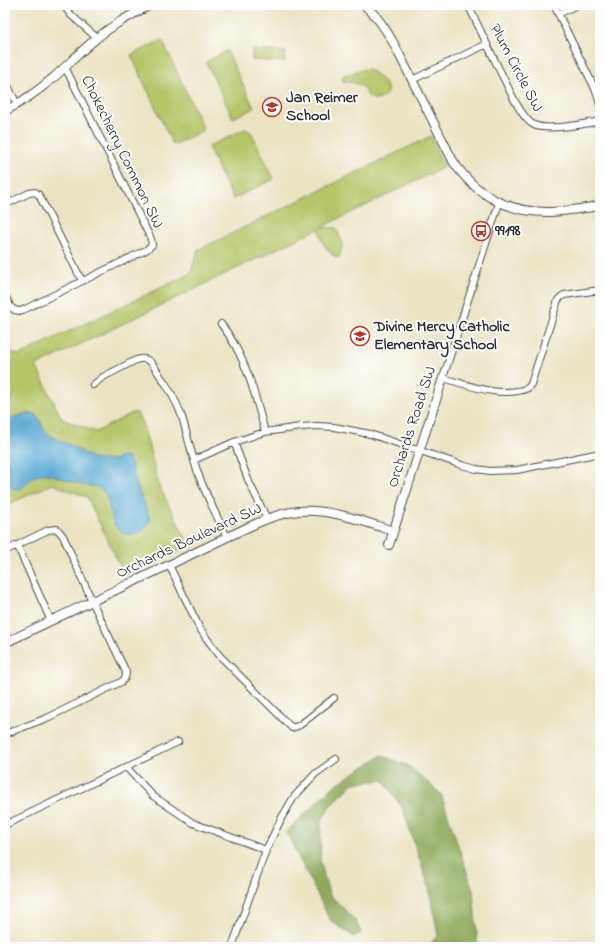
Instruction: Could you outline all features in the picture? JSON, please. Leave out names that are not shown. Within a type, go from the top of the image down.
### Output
[{"type":"street","points":[[62,5],[97,38]]},
{"type":"street","points":[[5,111],[44,85],[80,52],[120,21],[150,5]]},
{"type":"street","points":[[364,5],[387,31],[453,161],[460,173],[471,184],[499,203],[524,209],[551,212],[600,206]]},
{"type":"street","name":"Plum Circle SW","points":[[468,5],[517,105],[528,121],[532,124],[544,127],[562,127],[600,121]]},
{"type":"street","points":[[554,5],[597,93],[600,105]]},
{"type":"street","points":[[558,14],[576,5]]},
{"type":"street","points":[[412,80],[487,44]]},
{"type":"street","name":"Chokecherry Common SW","points":[[5,295],[10,306],[14,310],[20,311],[151,247],[152,242],[65,67]]},
{"type":"street","points":[[5,80],[17,104]]},
{"type":"street","points":[[5,205],[29,193],[35,192],[39,195],[82,281]]},
{"type":"street","name":"Orchards Road SW","points":[[389,545],[499,203]]},
{"type":"street","points":[[442,378],[474,388],[493,391],[510,392],[528,388],[531,384],[558,300],[561,297],[570,294],[600,290]]},
{"type":"street","points":[[221,324],[229,334],[243,362],[258,402],[265,432]]},
{"type":"street","points":[[93,385],[103,377],[136,360],[147,360],[154,366],[178,406],[205,492],[227,538]]},
{"type":"street","points":[[194,460],[234,442],[265,432],[301,427],[334,427],[370,434],[418,451],[490,471],[528,468],[600,453]]},
{"type":"street","points":[[234,442],[249,482],[266,519]]},
{"type":"street","name":"Orchards Boulevard SW","points":[[5,643],[277,515],[299,511],[324,512],[356,518],[393,531]]},
{"type":"street","points":[[5,551],[48,530],[57,529],[63,536],[126,672],[122,682],[47,718],[5,734]]},
{"type":"street","points":[[17,545],[51,621]]},
{"type":"street","points":[[169,565],[199,627],[207,639],[220,656],[292,728],[300,725],[334,698]]},
{"type":"street","points":[[5,825],[178,742]]},
{"type":"street","points":[[232,947],[266,850],[282,817],[294,797],[315,774],[336,759]]},
{"type":"street","points":[[126,767],[153,796],[193,823],[266,850]]},
{"type":"green space","points":[[162,40],[204,130],[173,145],[131,55]]},
{"type":"green space","points":[[252,50],[286,52],[285,62],[252,60]]},
{"type":"green space","points":[[227,51],[254,108],[233,118],[206,62]]},
{"type":"green space","points":[[368,69],[386,84],[387,93],[382,98],[376,100],[371,98],[368,96],[363,87],[352,82],[343,81],[344,75]]},
{"type":"green space","points":[[245,129],[251,132],[274,179],[233,199],[208,147]]},
{"type":"green space","points":[[431,136],[440,159],[446,166],[322,227],[336,228],[343,244],[339,257],[337,258],[333,255],[324,244],[320,236],[320,228],[36,366],[62,419],[96,432],[132,413],[137,413],[144,428],[159,486],[189,545],[125,576],[87,497],[52,484],[5,506],[5,350],[19,355],[190,274],[198,250]]},
{"type":"green space","points":[[382,755],[410,767],[441,794],[473,890],[478,947],[428,947],[438,935],[429,888],[402,807],[383,780],[354,783],[329,807],[321,822],[320,860],[329,894],[355,920],[361,933],[354,937],[330,920],[286,832],[335,785]]},
{"type":"water","points":[[31,413],[35,414],[45,431],[53,437],[74,447],[95,460],[113,460],[123,457],[128,458],[150,519],[143,530],[134,534],[125,534],[116,527],[113,522],[105,494],[97,487],[81,485],[56,476],[41,474],[31,479],[22,488],[12,488],[5,476],[5,421],[20,415]]},
{"type":"place","name":"Jan Reimer School","points":[[272,107]]},
{"type":"place","name":"99198","points":[[481,231]]},
{"type":"place","name":"Divine Mercy Catholic Elementary School","points":[[360,336]]}]
